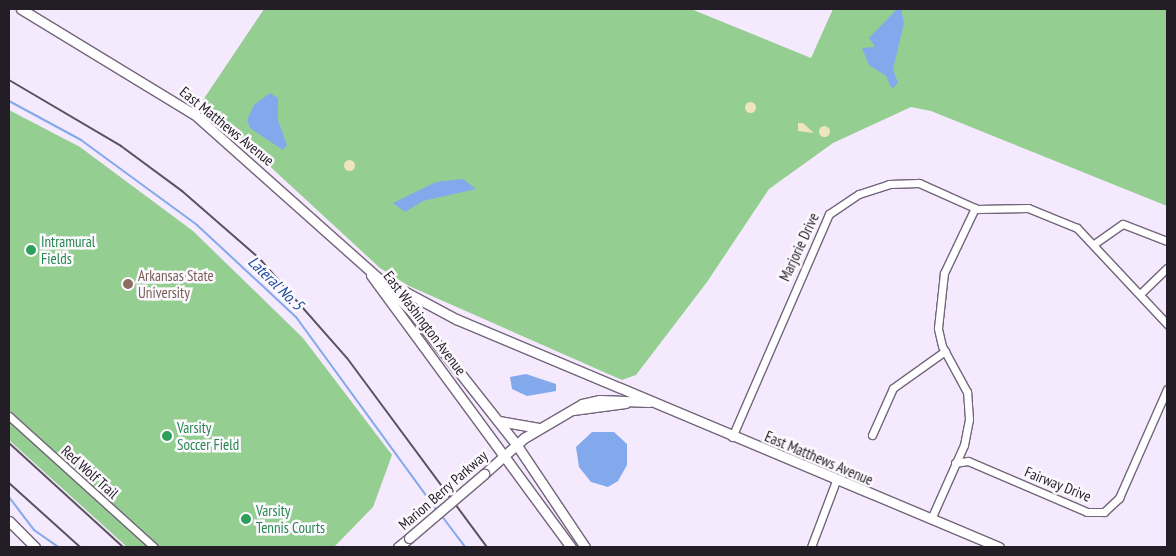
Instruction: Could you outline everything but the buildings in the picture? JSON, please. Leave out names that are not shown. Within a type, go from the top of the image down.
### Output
[{"type":"street","name":"East Matthews Avenue","points":[[21,9],[39,18],[194,114],[279,187],[374,276]]},
{"type":"street","points":[[30,9],[39,18]]},
{"type":"street","name":"Marjorie Drive","points":[[732,437],[834,209],[873,189],[912,182],[975,208]]},
{"type":"street","points":[[932,519],[966,436],[969,404],[962,378],[945,351],[938,328],[944,273],[975,208],[1028,208],[1077,228],[1167,324]]},
{"type":"street","points":[[1094,244],[1115,224],[1125,224],[1167,241]]},
{"type":"street","points":[[1140,294],[1167,268]]},
{"type":"street","points":[[374,276],[456,319],[652,402]]},
{"type":"street","name":"East Washington Avenue","points":[[374,276],[411,311],[516,444],[585,547]]},
{"type":"street","name":"East Washington Avenue","points":[[374,276],[571,547]]},
{"type":"street","points":[[872,435],[894,388],[945,351]]},
{"type":"street","name":"Fairway Drive","points":[[955,463],[968,461],[1087,512],[1104,512],[1119,498],[1167,389]]},
{"type":"street","name":"East Matthews Avenue","points":[[504,453],[538,428],[573,410],[599,400],[626,403],[652,402],[836,481],[999,547]]},
{"type":"street","name":"Red Wolf Trail","points":[[9,416],[154,547]]},
{"type":"street","points":[[497,421],[538,428]]},
{"type":"street","name":"Marion Berry Parkway","points":[[398,547],[484,474],[504,453]]},
{"type":"street","points":[[811,547],[836,481]]},
{"type":"street","points":[[9,521],[35,547]]},
{"type":"green space","points":[[264,9],[691,9],[811,58],[833,9],[1167,9],[1167,206],[931,111],[911,107],[833,143],[769,189],[707,282],[636,375],[622,380],[409,286],[380,268],[201,103]]},
{"type":"green space","name":"Arkansas State University","points":[[9,110],[80,147],[193,231],[303,338],[392,455],[373,507],[334,547],[127,547],[9,440]]},
{"type":"sand","points":[[748,102],[752,102],[755,107],[754,111],[748,112],[745,109],[745,105]]},
{"type":"sand","points":[[798,123],[803,123],[814,133],[798,131]]},
{"type":"sand","points":[[824,125],[830,131],[824,137],[818,131]]},
{"type":"sand","points":[[349,159],[355,165],[349,171],[343,165]]},
{"type":"water","points":[[897,9],[901,9],[904,23],[893,69],[898,83],[892,89],[886,76],[869,65],[862,48],[875,47],[869,38]]},
{"type":"water","points":[[270,93],[278,98],[278,120],[287,145],[283,150],[250,128],[247,120],[254,105]]},
{"type":"water","points":[[463,179],[476,189],[423,201],[405,212],[393,203],[436,182]]},
{"type":"water","points":[[526,374],[556,384],[556,391],[527,396],[512,389],[510,377]]},
{"type":"water","points":[[592,432],[614,432],[627,444],[627,465],[618,481],[608,487],[591,482],[579,467],[576,447]]},
{"type":"waterway","name":"Lateral No. 5","points":[[9,101],[81,140],[197,225],[296,317],[436,509]]},
{"type":"waterway","points":[[9,497],[34,530],[58,547]]},
{"type":"waterway","name":"Lateral No. 5","points":[[441,515],[465,547]]},
{"type":"railway","points":[[9,80],[121,146],[182,191],[259,258],[347,358],[487,547]]},
{"type":"railway","points":[[9,443],[123,547]]},
{"type":"railway","points":[[9,483],[80,547]]},
{"type":"place","name":"Intramural Fields","points":[[31,250]]},
{"type":"place","name":"Arkansas State University","points":[[128,284]]},
{"type":"place","name":"Varsity Soccer Field","points":[[167,436]]},
{"type":"place","name":"Varsity Tennis Courts","points":[[246,519]]}]
